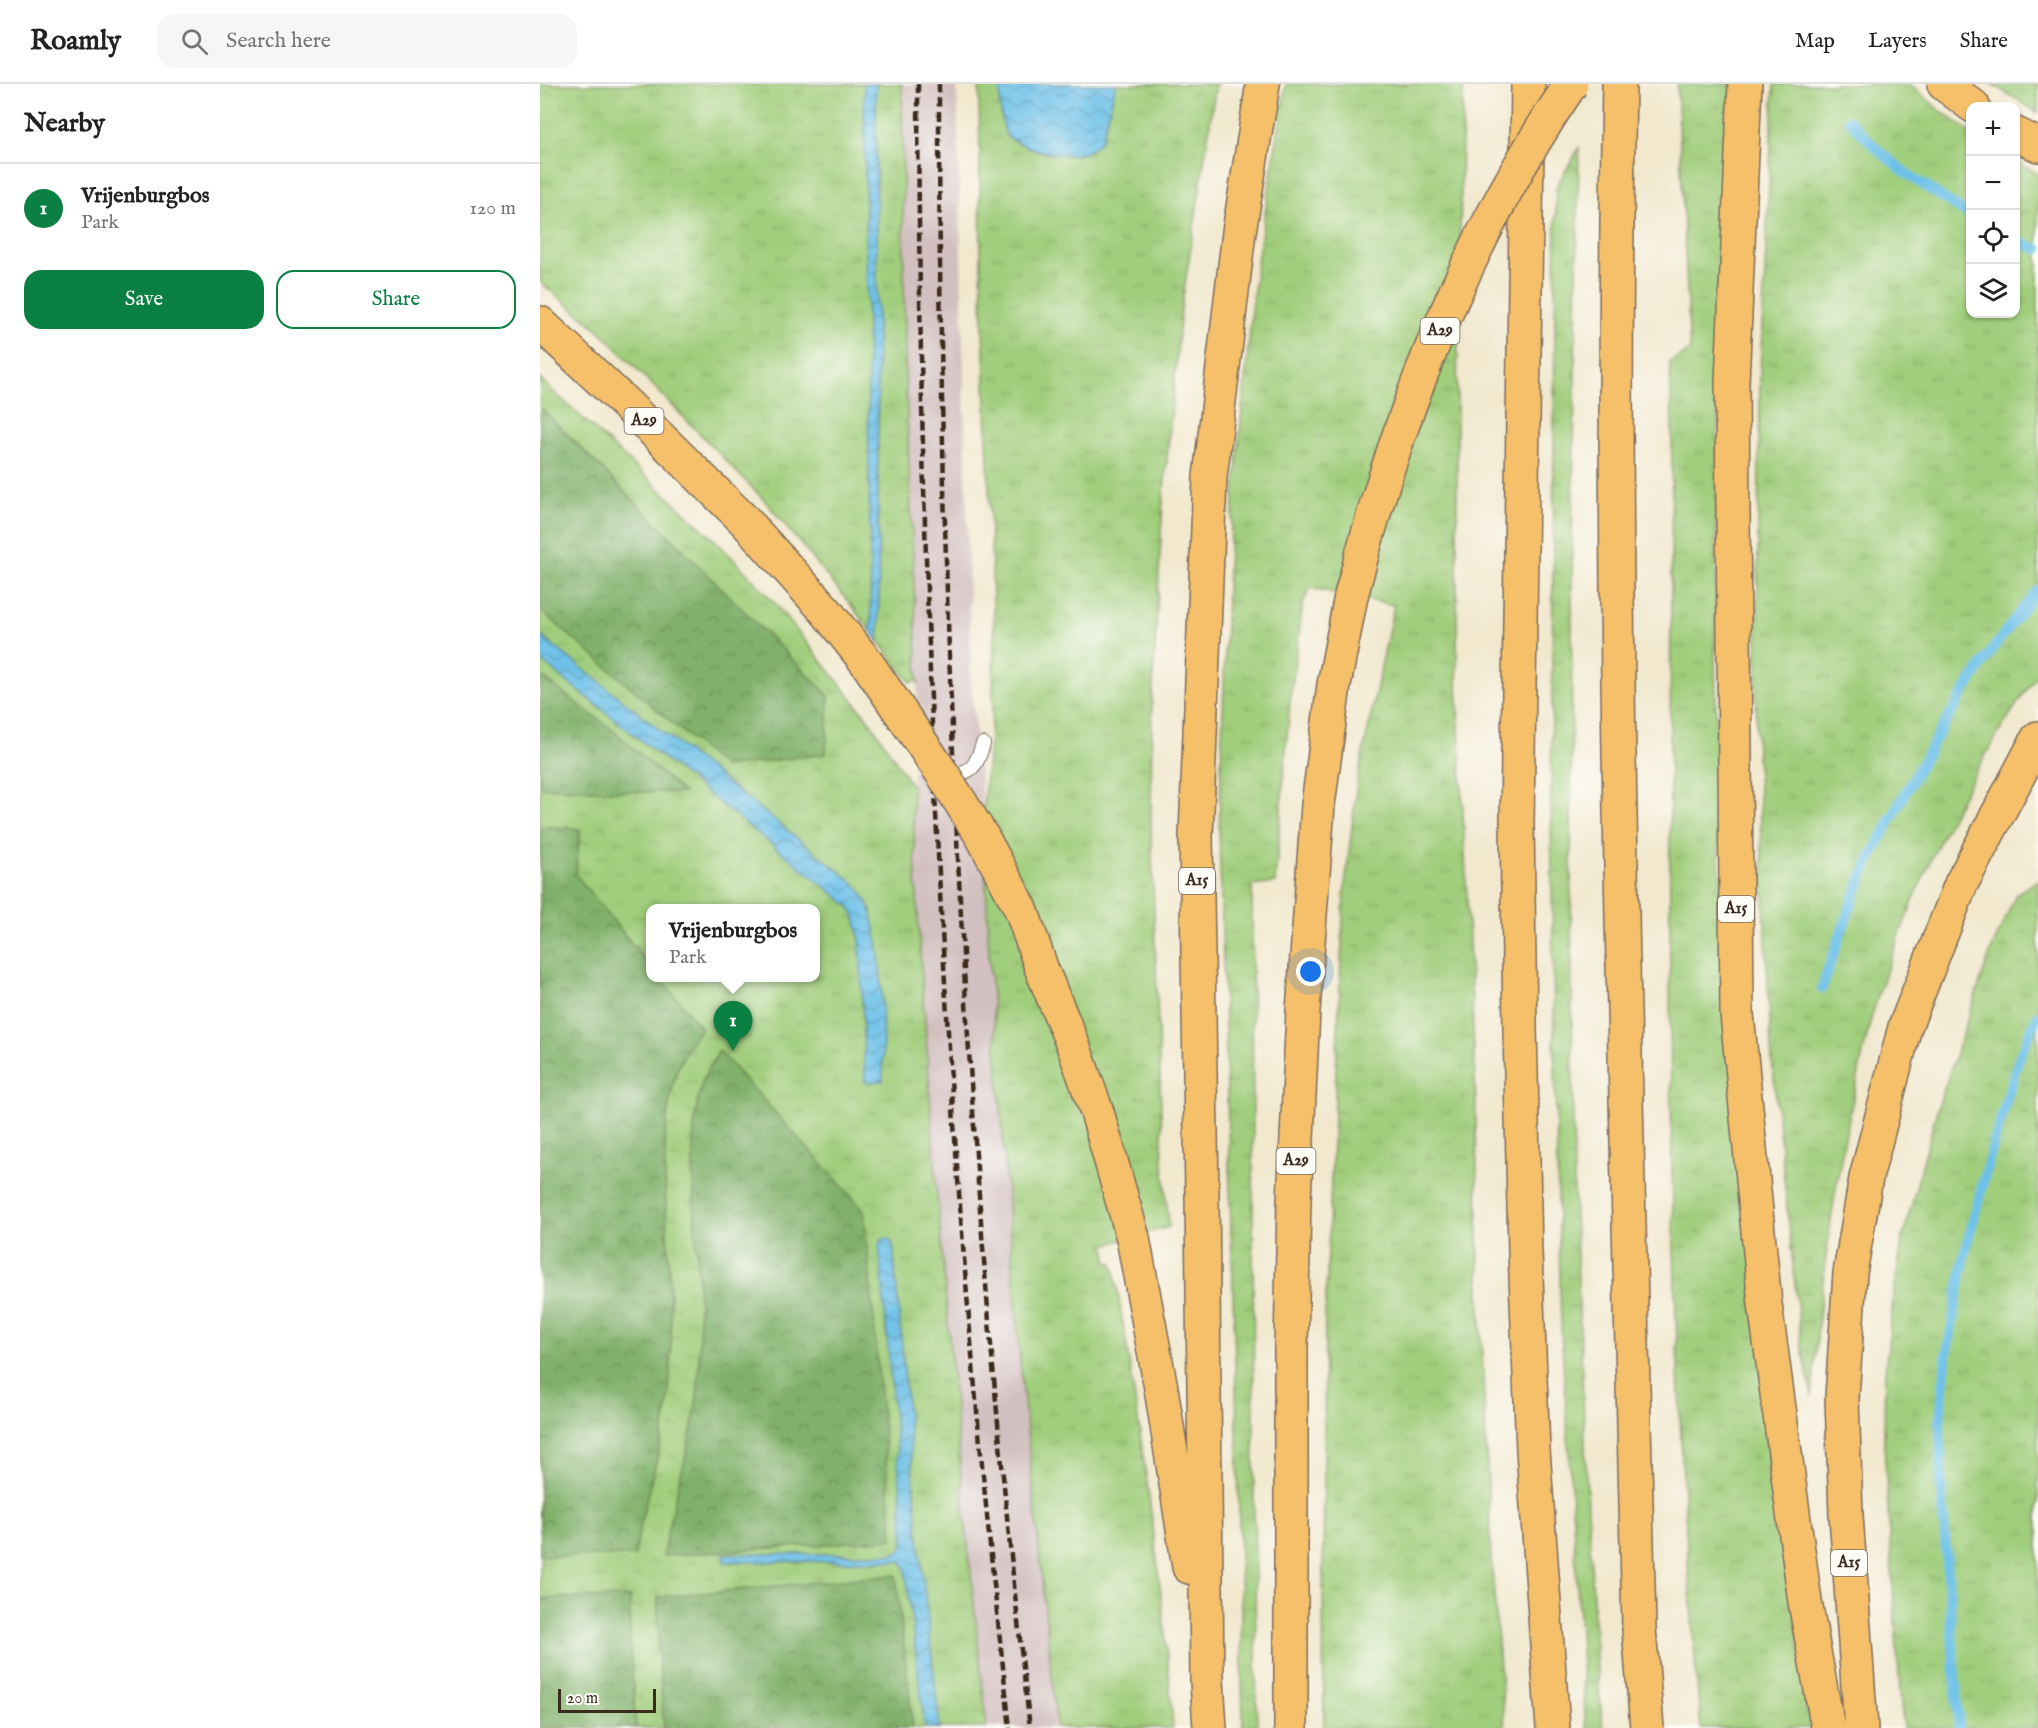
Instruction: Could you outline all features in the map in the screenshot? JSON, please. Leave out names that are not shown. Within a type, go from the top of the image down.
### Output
[{"type":"highway","name":"A15","points":[[1210,1728],[1207,1681],[1203,1193],[1196,836],[1210,477],[1239,232],[1263,84]]},
{"type":"highway","points":[[1528,84],[1517,823],[1525,1252],[1533,1450],[1553,1728]]},
{"type":"highway","name":"A29","points":[[1291,1728],[1293,1202],[1303,1011],[1318,805],[1334,685],[1351,596],[1366,537],[1392,454],[1429,354],[1488,225],[1522,162],[1571,84]]},
{"type":"highway","points":[[1619,84],[1616,244],[1618,766],[1640,1628],[1647,1728]]},
{"type":"highway","name":"A15","points":[[1745,84],[1732,383],[1737,1014],[1766,1304],[1805,1602],[1828,1728]]},
{"type":"highway","points":[[1944,84],[1968,102]]},
{"type":"highway","points":[[2020,136],[2038,145]]},
{"type":"highway","name":"A29","points":[[540,323],[746,521],[825,610],[867,663],[944,776],[982,838],[1021,909],[1097,1112],[1133,1238],[1161,1388],[1207,1681]]},
{"type":"highway","name":"A15","points":[[1861,1728],[1846,1515],[1842,1398],[1850,1273],[1866,1178],[1905,1027],[1956,895],[2038,738]]},
{"type":"lane","points":[[934,776],[969,771],[976,762],[982,744]]},
{"type":"shaded area","points":[[902,84],[957,84],[971,681],[983,809],[989,955],[1020,1360],[1057,1728],[987,1728],[964,1509],[936,1183],[918,919],[912,786],[918,683],[905,365]]},
{"type":"green space","points":[[540,84],[902,84],[905,365],[918,683],[916,680],[911,683],[847,600],[766,502],[600,331],[540,282]]},
{"type":"green space","points":[[979,84],[1000,84],[1001,111],[1007,137],[1049,154],[1072,154],[1091,150],[1102,138],[1116,84],[1216,84],[1181,310],[1163,501],[1152,700],[1151,829],[1163,1163],[1169,1227],[1105,1245],[1108,1263],[1113,1263],[1141,1436],[1163,1611],[1173,1728],[1057,1728],[1020,1360],[989,955],[983,809],[993,706],[994,626],[981,271]]},
{"type":"green space","points":[[1286,84],[1463,84],[1457,390],[1457,684],[1475,1071],[1479,1283],[1491,1556],[1505,1728],[1324,1728],[1325,1317],[1344,896],[1357,782],[1394,605],[1310,588],[1303,603],[1290,701],[1275,883],[1252,886],[1257,1728],[1243,1728],[1238,1458],[1219,829],[1228,565],[1256,268]]},
{"type":"green space","points":[[1677,84],[1733,84],[1718,418],[1715,650],[1719,863],[1785,1549],[1811,1728],[1701,1728],[1688,1565],[1679,1402],[1671,1076],[1672,423],[1670,362],[1690,351]]},
{"type":"green space","points":[[1774,84],[1910,84],[1966,129],[1966,318],[2020,318],[2020,163],[2038,174],[2038,674],[1999,733],[1933,854],[1908,913],[1876,1002],[1841,1156],[1823,1276],[1812,1396],[1801,1343],[1771,1050],[1756,729],[1760,372]]},
{"type":"green space","points":[[1992,84],[2038,84],[2038,113]]},
{"type":"green space","points":[[1579,148],[1572,555],[1571,901],[1574,1188],[1587,1490],[1597,1670],[1603,1728],[1586,1728],[1585,1714],[1561,1326],[1554,1031],[1551,809],[1556,187]]},
{"type":"green space","points":[[540,379],[720,545],[774,602],[869,720],[912,786],[918,919],[936,1183],[964,1509],[987,1728],[540,1728]]},
{"type":"green space","points":[[540,407],[829,696],[826,754],[724,767],[540,610]]},
{"type":"green space","points":[[540,675],[611,729],[684,793],[540,787]]},
{"type":"green space","points":[[540,826],[580,829],[576,875],[646,961],[646,982],[663,982],[701,1028],[680,1063],[669,1103],[665,1146],[665,1189],[671,1331],[669,1391],[663,1433],[635,1556],[540,1556]]},
{"type":"green space","points":[[2038,880],[2038,1728],[1903,1728],[1884,1444],[1885,1373],[1895,1284],[1903,1237],[1937,1110],[1990,953],[2016,894]]},
{"type":"green space","points":[[719,1051],[864,1210],[893,1539],[663,1556],[697,1396],[699,1308],[693,1188],[695,1116],[705,1075]]},
{"type":"green space","points":[[896,1575],[913,1728],[664,1728],[658,1648],[658,1597]]},
{"type":"green space","points":[[630,1597],[630,1648],[636,1728],[540,1728],[540,1598]]},
{"type":"water","points":[[864,84],[876,84],[879,642],[871,631]]},
{"type":"water","points":[[1000,84],[1116,84],[1102,138],[1094,147],[1083,153],[1071,155],[1043,152],[1007,137],[1000,111]]},
{"type":"water","points":[[540,635],[859,889],[871,911],[879,952],[883,1081],[865,1082],[860,941],[855,917],[849,906],[540,660]]},
{"type":"water","points":[[888,1238],[893,1244],[918,1531],[940,1728],[925,1728],[905,1566],[900,1561],[724,1562],[724,1554],[893,1554],[902,1548],[904,1531],[879,1245],[883,1239]]},
{"type":"waterway","points":[[1849,120],[1878,150],[1907,174],[1966,213]]},
{"type":"waterway","points":[[2020,242],[2038,249]]},
{"type":"waterway","points":[[1822,988],[1860,883],[1896,810],[1972,680],[2038,590]]},
{"type":"waterway","points":[[1959,1728],[1941,1480],[1940,1420],[1946,1359],[1966,1248],[1991,1152],[2019,1058],[2038,1015]]},
{"type":"railway","points":[[918,84],[924,496],[941,907],[953,1113],[969,1318],[1010,1728]]},
{"type":"railway","points":[[939,84],[944,495],[960,907],[989,1319],[1030,1728]]},
{"type":"place","name":"Vrijenburgbos","points":[[733,1051]]}]
